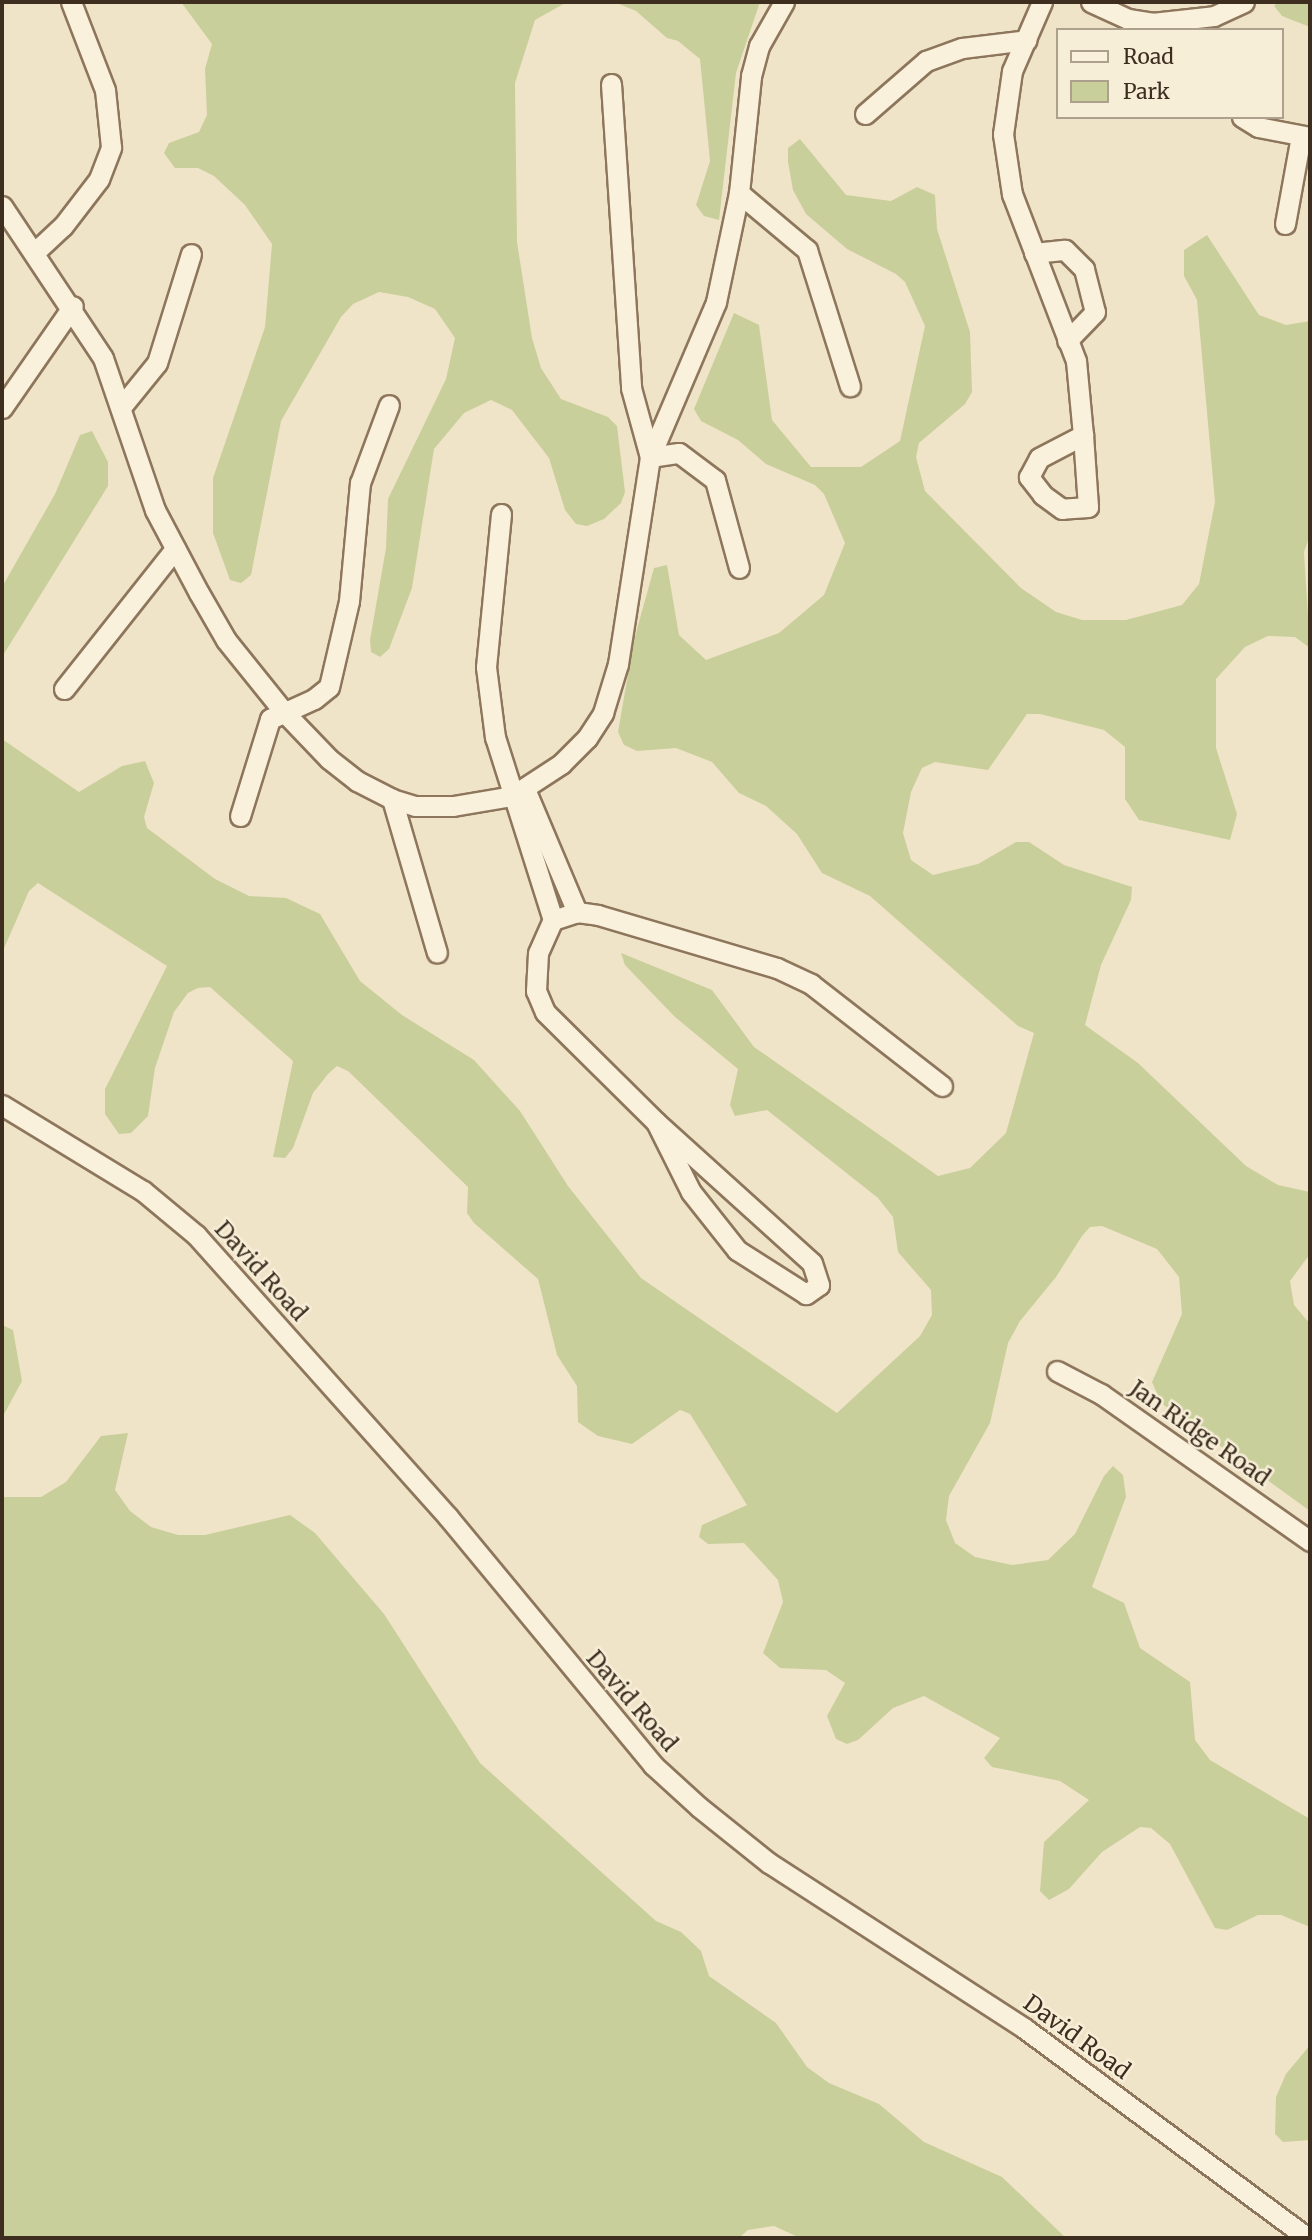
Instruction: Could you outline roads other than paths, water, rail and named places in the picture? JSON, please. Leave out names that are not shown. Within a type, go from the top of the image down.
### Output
[{"type":"street","points":[[36,251],[63,226],[99,179],[111,147],[105,90],[71,2]]},
{"type":"street","points":[[2,206],[73,306],[103,358],[122,406],[140,473],[175,549],[226,640],[283,711],[329,759],[358,781],[392,799],[415,806],[453,806],[519,792],[561,764],[587,738],[604,713],[618,664],[650,457],[716,302],[739,193],[751,76],[764,35],[784,2]]},
{"type":"street","points":[[1042,2],[1012,71],[1003,134],[1012,194],[1076,360],[1083,435]]},
{"type":"street","points":[[1091,2],[1128,19],[1181,26],[1214,16],[1244,2]]},
{"type":"street","points":[[865,114],[926,61],[962,48],[1027,40]]},
{"type":"street","points":[[611,84],[631,388],[650,457]]},
{"type":"street","points":[[1245,119],[1258,127],[1305,137],[1284,224]]},
{"type":"street","points":[[739,193],[807,250],[850,386]]},
{"type":"street","points":[[1034,253],[1065,250],[1084,269],[1095,312],[1067,341]]},
{"type":"street","points":[[122,406],[157,363],[191,254]]},
{"type":"street","points":[[5,397],[73,306]]},
{"type":"street","points":[[240,816],[260,743],[270,719],[314,699],[329,687],[348,601],[360,483],[389,405]]},
{"type":"street","points":[[650,457],[679,453],[715,480],[739,568]]},
{"type":"street","points":[[501,514],[486,667],[495,737],[577,912]]},
{"type":"street","points":[[64,689],[175,549]]},
{"type":"street","points":[[519,792],[553,920],[538,953],[536,991],[545,1012],[656,1122],[812,1263],[819,1285],[806,1294],[737,1250],[691,1192],[656,1122]]},
{"type":"street","points":[[392,799],[437,953]]},
{"type":"street","points":[[553,920],[577,912],[676,935],[777,968],[811,984],[942,1086]]},
{"type":"street","name":"David Road","points":[[2,1105],[143,1191],[197,1235],[449,1517],[653,1765],[699,1807],[769,1863],[1024,2028],[1308,2238]]},
{"type":"street","name":"Jan Ridge Road","points":[[1057,1371],[1101,1394],[1310,1541]]}]
